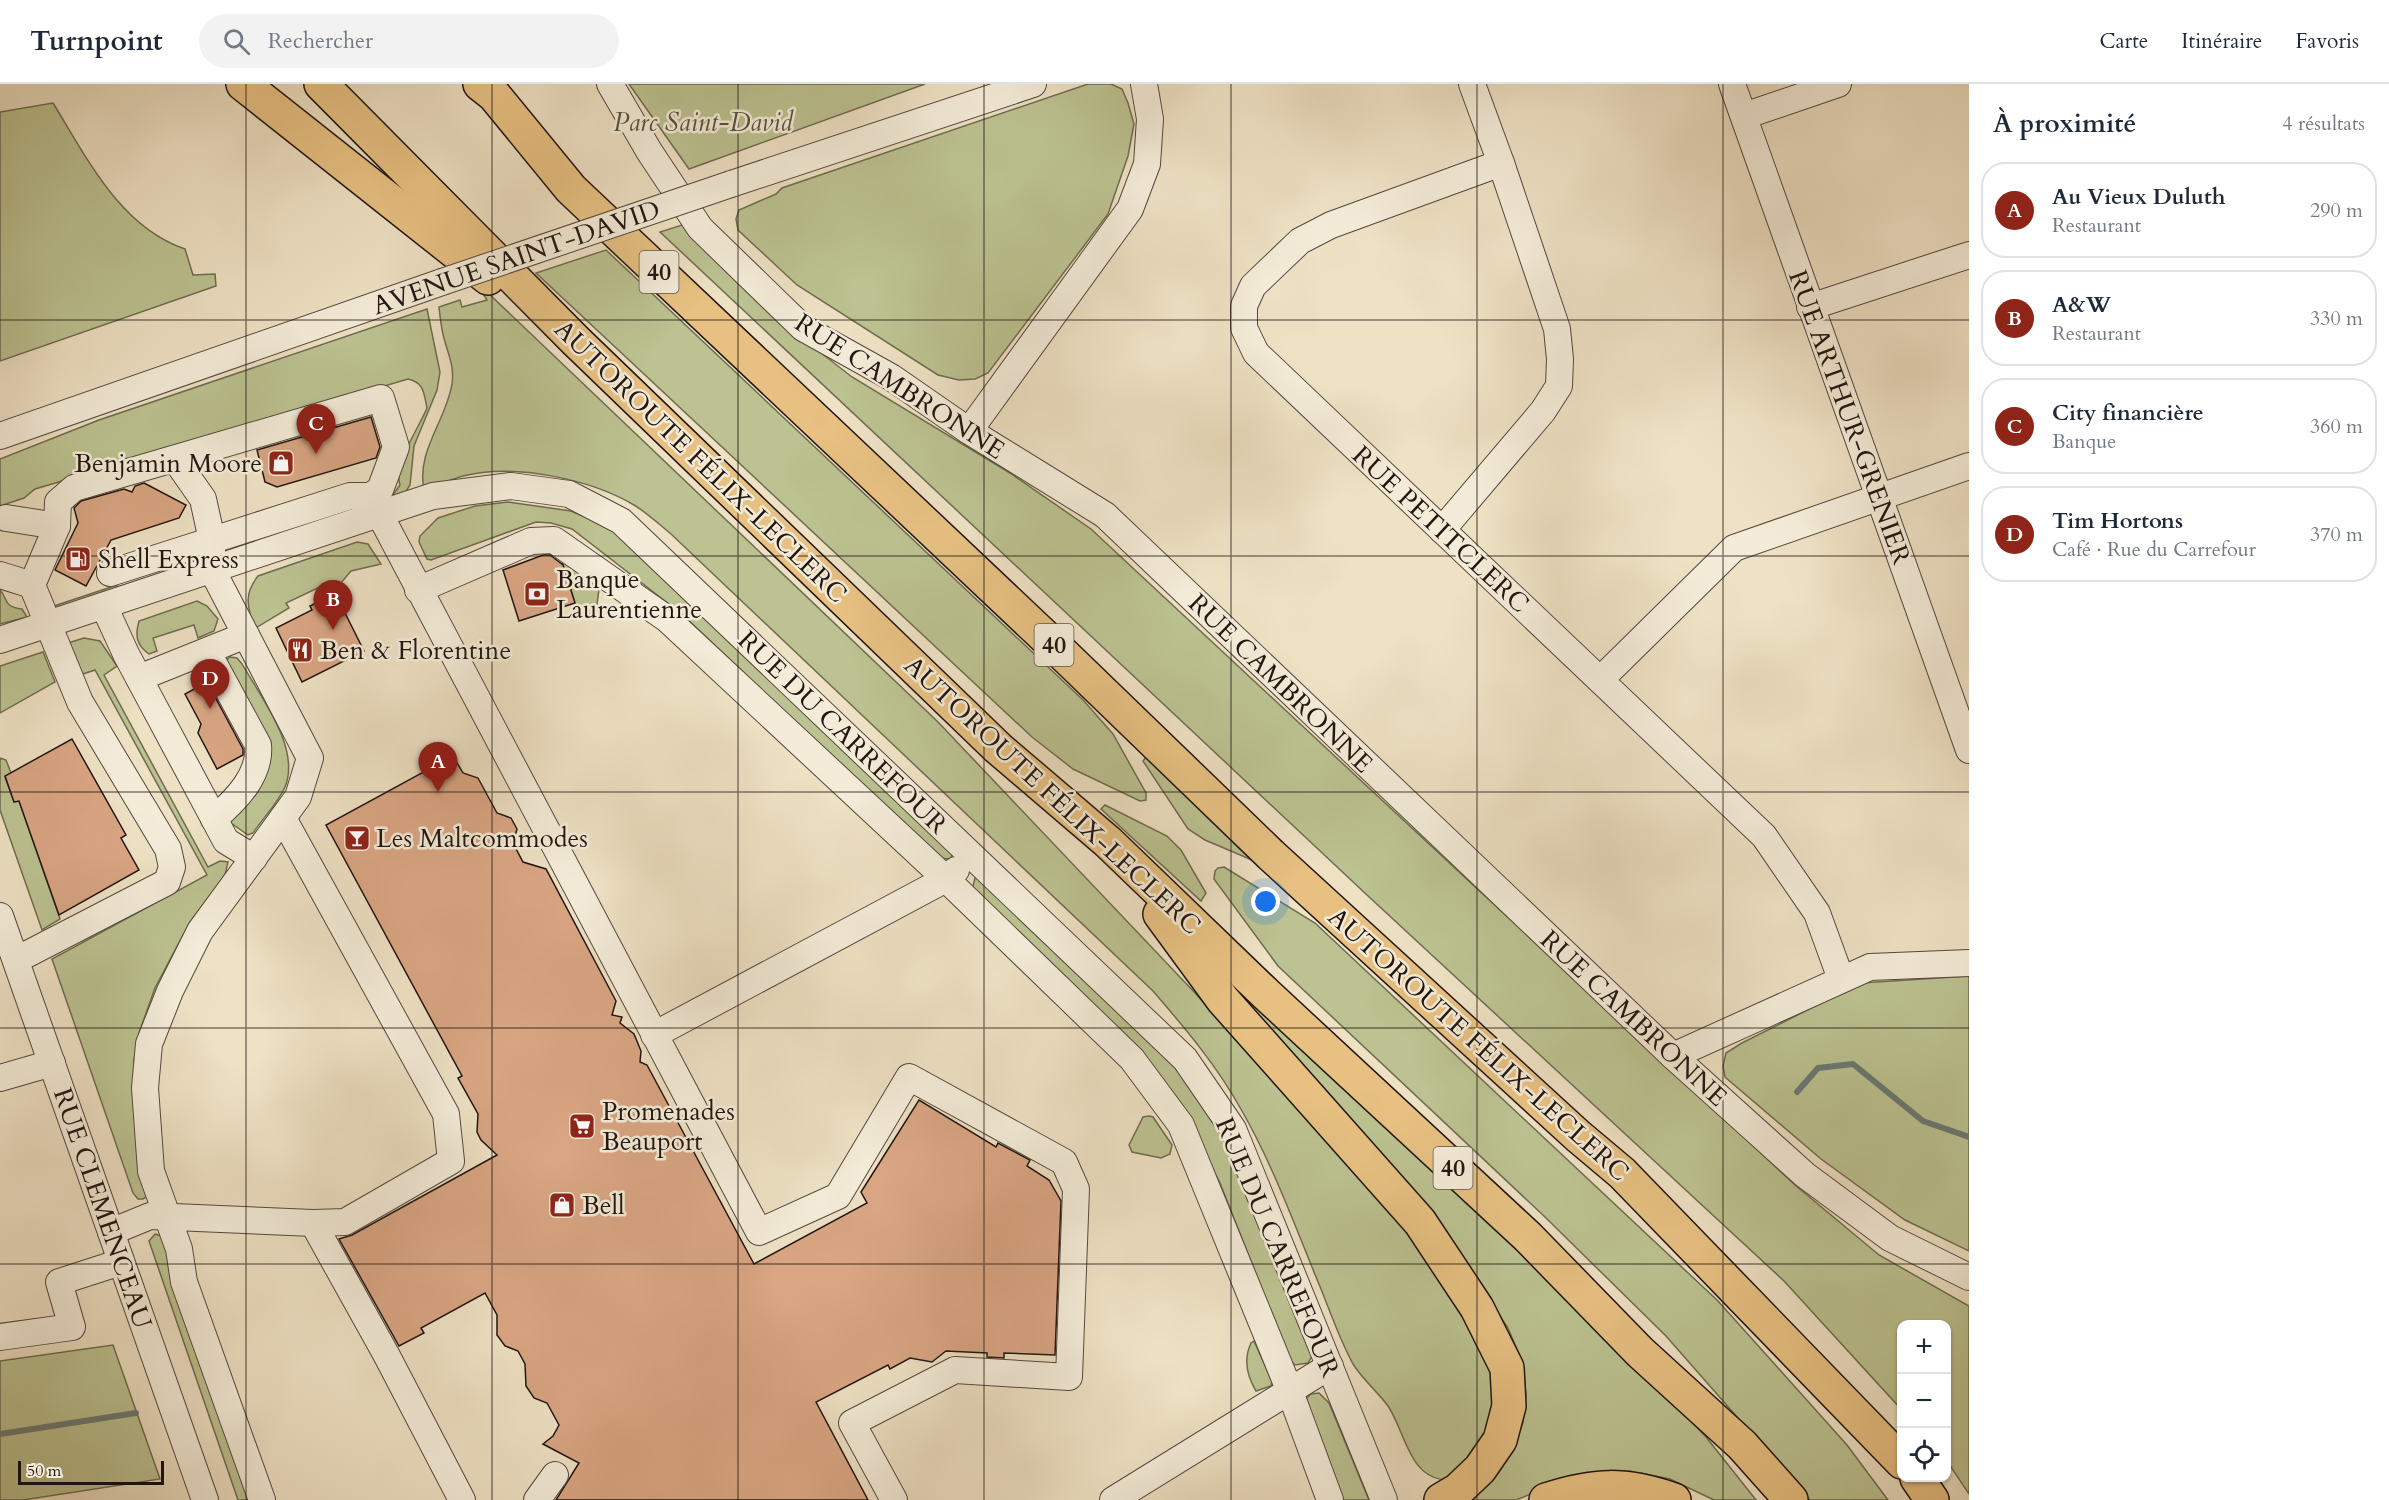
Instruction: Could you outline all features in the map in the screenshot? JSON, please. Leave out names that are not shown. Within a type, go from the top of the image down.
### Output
[{"type":"highway","points":[[243,84],[551,328],[576,341]]},
{"type":"highway","name":"AUTOROUTE FÉLIX-LECLERC","points":[[321,84],[576,341],[998,748],[1108,842],[1266,994],[1528,1237],[1640,1352],[1742,1445],[1791,1500]]},
{"type":"highway","name":"AUTOROUTE FÉLIX-LECLERC","points":[[487,88],[571,189],[1061,652],[1271,855],[1578,1136],[1622,1173],[1897,1457]]},
{"type":"highway","points":[[1108,842],[1223,999],[1420,1222],[1477,1308],[1507,1368],[1509,1406],[1500,1440],[1480,1469],[1458,1490],[1441,1500]]},
{"type":"highway","points":[[1920,1482],[1932,1500]]},
{"type":"highway","points":[[1546,1500],[1607,1486],[1650,1492],[1674,1500]]},
{"type":"street","name":"RUE CAMBRONNE","points":[[610,84],[649,151],[700,228],[803,328],[891,377],[969,431],[1105,515],[1672,1056],[1805,1175],[1890,1238],[1969,1277]]},
{"type":"street","name":"AVENUE SAINT-DAVID","points":[[0,436],[442,282],[1033,84]]},
{"type":"street","points":[[969,431],[1106,246],[1130,209],[1147,164],[1150,119],[1144,84]]},
{"type":"street","points":[[1442,530],[1543,411],[1559,386],[1560,359],[1557,328],[1472,84]]},
{"type":"street","name":"RUE ARTHUR-GRENIER","points":[[1732,84],[1879,497],[1958,683],[1969,750]]},
{"type":"street","points":[[1744,116],[1838,84]]},
{"type":"street","name":"RUE PETITCLERC","points":[[1501,163],[1330,225],[1300,241],[1253,286],[1244,306],[1244,328],[1256,353],[1764,836],[1817,913],[1841,979]]},
{"type":"street","points":[[1810,307],[1969,255]]},
{"type":"street","points":[[16,960],[167,882],[172,867],[168,849],[80,702],[32,585],[57,526],[58,502],[74,488],[381,398],[396,447],[374,505]]},
{"type":"street","points":[[175,459],[203,499],[212,540],[212,570],[310,758],[298,797],[200,931],[170,992],[149,1044],[145,1088],[151,1171],[179,1250],[184,1282],[262,1500]]},
{"type":"street","points":[[1600,680],[1734,548],[1969,466]]},
{"type":"street","name":"RUE DU CARREFOUR","points":[[0,640],[212,570],[374,505],[510,486],[569,494],[621,521],[1185,1059],[1233,1129],[1384,1500]]},
{"type":"street","points":[[110,573],[350,496],[374,505],[759,1232],[837,1196],[909,1077],[1064,1162],[1076,1189],[1069,1377],[955,1370],[852,1423],[894,1500]]},
{"type":"street","points":[[6,518],[57,526]]},
{"type":"street","points":[[418,590],[531,541],[554,540],[667,619],[946,879],[1132,1059],[1181,1125],[1289,1389],[1330,1500]]},
{"type":"street","points":[[136,565],[145,592]]},
{"type":"street","points":[[0,576],[32,585]]},
{"type":"street","points":[[104,606],[139,678],[226,842],[254,858]]},
{"type":"street","points":[[139,678],[246,635]]},
{"type":"street","points":[[207,651],[258,745],[259,755],[256,769],[231,804],[214,819]]},
{"type":"street","points":[[111,1232],[150,1216],[313,1223],[345,1222],[451,1161],[446,1114],[283,818]]},
{"type":"street","points":[[654,1035],[946,879],[972,855]]},
{"type":"street","name":"RUE CLEMENCEAU","points":[[0,916],[111,1232],[198,1498]]},
{"type":"street","points":[[1672,1056],[1870,967],[1969,963]]},
{"type":"street","points":[[0,1078],[52,1063]]},
{"type":"street","points":[[313,1223],[366,1317],[462,1500]]},
{"type":"street","points":[[0,1337],[72,1327],[59,1282],[121,1262]]},
{"type":"street","points":[[1113,1500],[1289,1389],[1330,1366]]},
{"type":"street","points":[[537,1500],[555,1475]]},
{"type":"green space","name":"Parc Saint-David","points":[[629,84],[925,84],[689,169]]},
{"type":"green space","points":[[1088,84],[1111,84],[1122,89],[1134,124],[1128,156],[1108,214],[988,373],[975,379],[959,380],[938,375],[797,285],[738,230],[736,219],[739,210],[776,194],[782,188]]},
{"type":"green space","points":[[53,103],[93,168],[124,208],[162,239],[185,249],[193,275],[215,274],[216,286],[0,361],[0,112]]},
{"type":"green space","points":[[685,224],[798,335],[852,377],[1010,473],[1091,529],[1795,1185],[1879,1255],[1969,1306],[1969,1494],[1951,1467],[1951,1320],[1897,1320],[1897,1405],[1784,1281],[1367,895],[660,232]]},
{"type":"green space","points":[[606,250],[1083,700],[1113,734],[1146,793],[1146,800],[1140,801],[1073,769],[1032,737],[536,273]]},
{"type":"green space","points":[[485,290],[938,722],[1196,994],[1434,1263],[1491,1354],[1499,1426],[1450,1480],[1436,1478],[1426,1473],[1417,1464],[1388,1406],[1353,1364],[1254,1132],[1212,1063],[1153,991],[671,534],[639,508],[616,496],[574,481],[505,471],[463,476],[424,490],[424,462],[449,398],[453,377],[439,307],[460,300],[462,307],[487,300],[482,292]]},
{"type":"green space","points":[[427,309],[440,372],[437,390],[414,446],[410,485],[405,493],[390,499],[400,485],[399,476],[403,457],[427,408],[420,386],[408,379],[35,489],[24,498],[0,506],[0,459],[99,420]]},
{"type":"green space","points":[[508,502],[571,511],[608,527],[647,552],[953,853],[950,859],[939,858],[683,615],[572,529],[551,523],[536,522],[431,560],[427,559],[419,542],[420,536],[438,518],[475,506]]},
{"type":"green space","points":[[357,542],[368,544],[381,564],[351,571],[341,583],[327,590],[324,585],[286,603],[289,608],[254,629],[248,601],[250,589],[258,576]]},
{"type":"green space","points":[[561,558],[599,589],[596,611],[584,616],[575,603]]},
{"type":"green space","points":[[117,585],[118,590],[53,612],[51,607]]},
{"type":"green space","points":[[0,590],[11,606],[22,609],[27,617],[0,624]]},
{"type":"green space","points":[[197,601],[207,606],[218,619],[214,631],[198,638],[194,625],[153,638],[157,651],[149,654],[141,647],[137,635],[139,621]]},
{"type":"green space","points":[[84,638],[100,641],[117,666],[104,675],[208,867],[220,861],[228,862],[225,875],[190,922],[155,988],[139,1033],[134,1060],[137,1143],[148,1196],[143,1199],[138,1199],[133,1193],[52,959],[207,875],[95,670],[80,675],[68,643]]},
{"type":"green space","points":[[43,652],[55,682],[0,713],[0,666]]},
{"type":"green space","points":[[230,657],[237,658],[242,664],[268,707],[277,724],[288,756],[289,772],[282,793],[253,833],[248,835],[231,823],[231,818],[256,780],[225,661]]},
{"type":"green space","points":[[1147,756],[1252,860],[1205,840],[1188,829],[1143,761]]},
{"type":"green space","points":[[0,758],[6,760],[11,773],[5,777],[14,802],[19,801],[60,919],[42,930],[0,810]]},
{"type":"green space","points":[[1105,805],[1167,836],[1181,850],[1206,893],[1201,901],[1101,809]]},
{"type":"green space","points":[[1224,867],[1315,923],[1718,1301],[1847,1445],[1888,1500],[1810,1500],[1666,1336],[1545,1217],[1278,966],[1214,879],[1215,871]]},
{"type":"green space","points":[[981,877],[1171,1061],[1198,1098],[1221,1134],[1243,1179],[1312,1356],[1308,1363],[1295,1365],[1290,1360],[1220,1183],[1197,1138],[975,893],[973,886],[975,878]]},
{"type":"green space","points":[[1969,976],[1969,1251],[1905,1220],[1821,1159],[1725,1077],[1723,1066],[1726,1053],[1742,1043],[1861,983]]},
{"type":"green space","points":[[1237,985],[1242,987],[1629,1356],[1706,1437],[1756,1500],[1714,1500],[1670,1479],[1630,1471],[1596,1473],[1561,1482],[1516,1500],[1470,1500],[1499,1472],[1514,1448],[1523,1422],[1526,1394],[1522,1361],[1508,1328],[1459,1253],[1234,995]]},
{"type":"green space","points":[[1143,1117],[1153,1117],[1172,1145],[1170,1154],[1161,1158],[1132,1152],[1129,1145]]},
{"type":"green space","points":[[155,1234],[161,1236],[165,1241],[249,1500],[238,1500],[149,1241]]},
{"type":"green space","points":[[1254,1341],[1272,1381],[1271,1386],[1256,1391],[1248,1374],[1247,1362],[1251,1343]]},
{"type":"green space","points":[[113,1345],[160,1479],[23,1500],[0,1500],[0,1361]]},
{"type":"green space","points":[[1319,1393],[1329,1403],[1369,1500],[1342,1500],[1307,1403],[1307,1398],[1311,1394]]},
{"type":"building","points":[[371,417],[380,447],[376,458],[277,487],[265,482],[257,450]]},
{"type":"building","points":[[144,483],[186,505],[179,518],[111,540],[86,586],[55,570],[78,523],[74,508],[81,501],[124,489],[132,492],[135,486]]},
{"type":"building","points":[[543,555],[550,555],[563,565],[575,603],[519,621],[503,570]]},
{"type":"building","points":[[335,593],[364,651],[302,682],[276,628],[312,610],[310,606]]},
{"type":"building","points":[[207,682],[243,749],[243,755],[217,769],[198,733],[201,724],[185,694]]},
{"type":"building","points":[[72,739],[126,835],[121,838],[139,870],[59,915],[19,801],[14,802],[5,776]]},
{"type":"building","name":"Promenades Beauport","points":[[453,756],[463,773],[478,778],[497,813],[511,818],[517,829],[513,843],[523,862],[546,869],[616,1001],[612,1015],[622,1017],[620,1023],[634,1034],[641,1051],[640,1062],[647,1065],[754,1264],[867,1203],[861,1192],[919,1100],[996,1147],[998,1143],[1030,1160],[1027,1166],[1049,1180],[1061,1201],[1055,1355],[1004,1353],[1004,1358],[987,1357],[987,1353],[946,1351],[932,1362],[910,1358],[890,1369],[888,1365],[816,1402],[868,1500],[556,1500],[579,1463],[543,1444],[553,1436],[559,1425],[547,1403],[534,1398],[526,1386],[525,1364],[518,1351],[505,1346],[497,1335],[497,1315],[485,1293],[421,1328],[424,1333],[399,1346],[339,1239],[352,1235],[497,1155],[481,1140],[477,1132],[478,1114],[458,1078],[462,1076],[326,825]]},
{"type":"waterway","points":[[1797,1092],[1818,1068],[1853,1064],[1923,1121],[1969,1137]]},
{"type":"waterway","points":[[0,1434],[136,1413]]},
{"type":"place","name":"City financière","points":[[316,454]]},
{"type":"place","name":"Benjamin Moore","points":[[281,463]]},
{"type":"place","name":"Shell Express","points":[[78,559]]},
{"type":"place","name":"Banque Laurentienne","points":[[537,594]]},
{"type":"place","name":"A&W","points":[[333,630]]},
{"type":"place","name":"Ben & Florentine","points":[[300,650]]},
{"type":"place","name":"Tim Hortons","points":[[210,709]]},
{"type":"place","name":"Au Vieux Duluth","points":[[438,792]]},
{"type":"place","name":"Les Maltcommodes","points":[[357,838]]},
{"type":"place","name":"Promenades Beauport","points":[[582,1126]]},
{"type":"place","name":"Bell","points":[[562,1205]]}]
